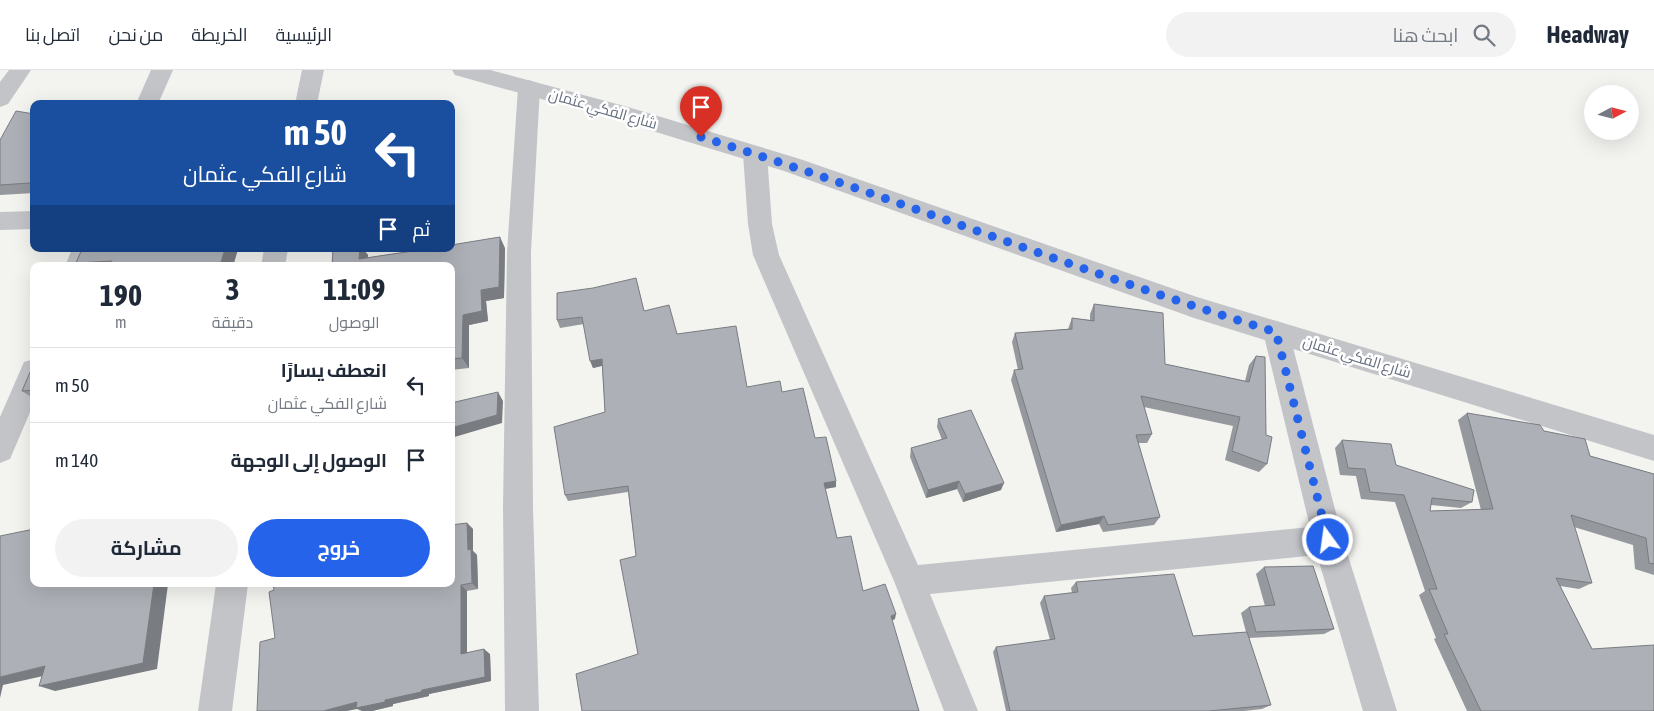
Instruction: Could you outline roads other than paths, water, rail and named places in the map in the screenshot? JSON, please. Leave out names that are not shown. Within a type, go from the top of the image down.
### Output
[{"type":"street","points":[[0,99],[20,70]]},
{"type":"street","points":[[149,100],[162,70]]},
{"type":"street","points":[[307,100],[313,70]]},
{"type":"street","name":"شارع الفكي عثمان","points":[[463,70],[628,115],[755,154],[1184,304],[1654,448]]},
{"type":"street","points":[[522,711],[518,507],[519,262],[529,88]]},
{"type":"street","points":[[755,154],[760,224],[766,255],[909,581],[961,711]]},
{"type":"street","points":[[0,221],[30,220]]},
{"type":"street","points":[[1276,332],[1328,540],[1380,711]]},
{"type":"street","points":[[0,450],[30,379]]},
{"type":"street","points":[[909,581],[1328,540]]},
{"type":"street","points":[[215,711],[232,587]]}]
